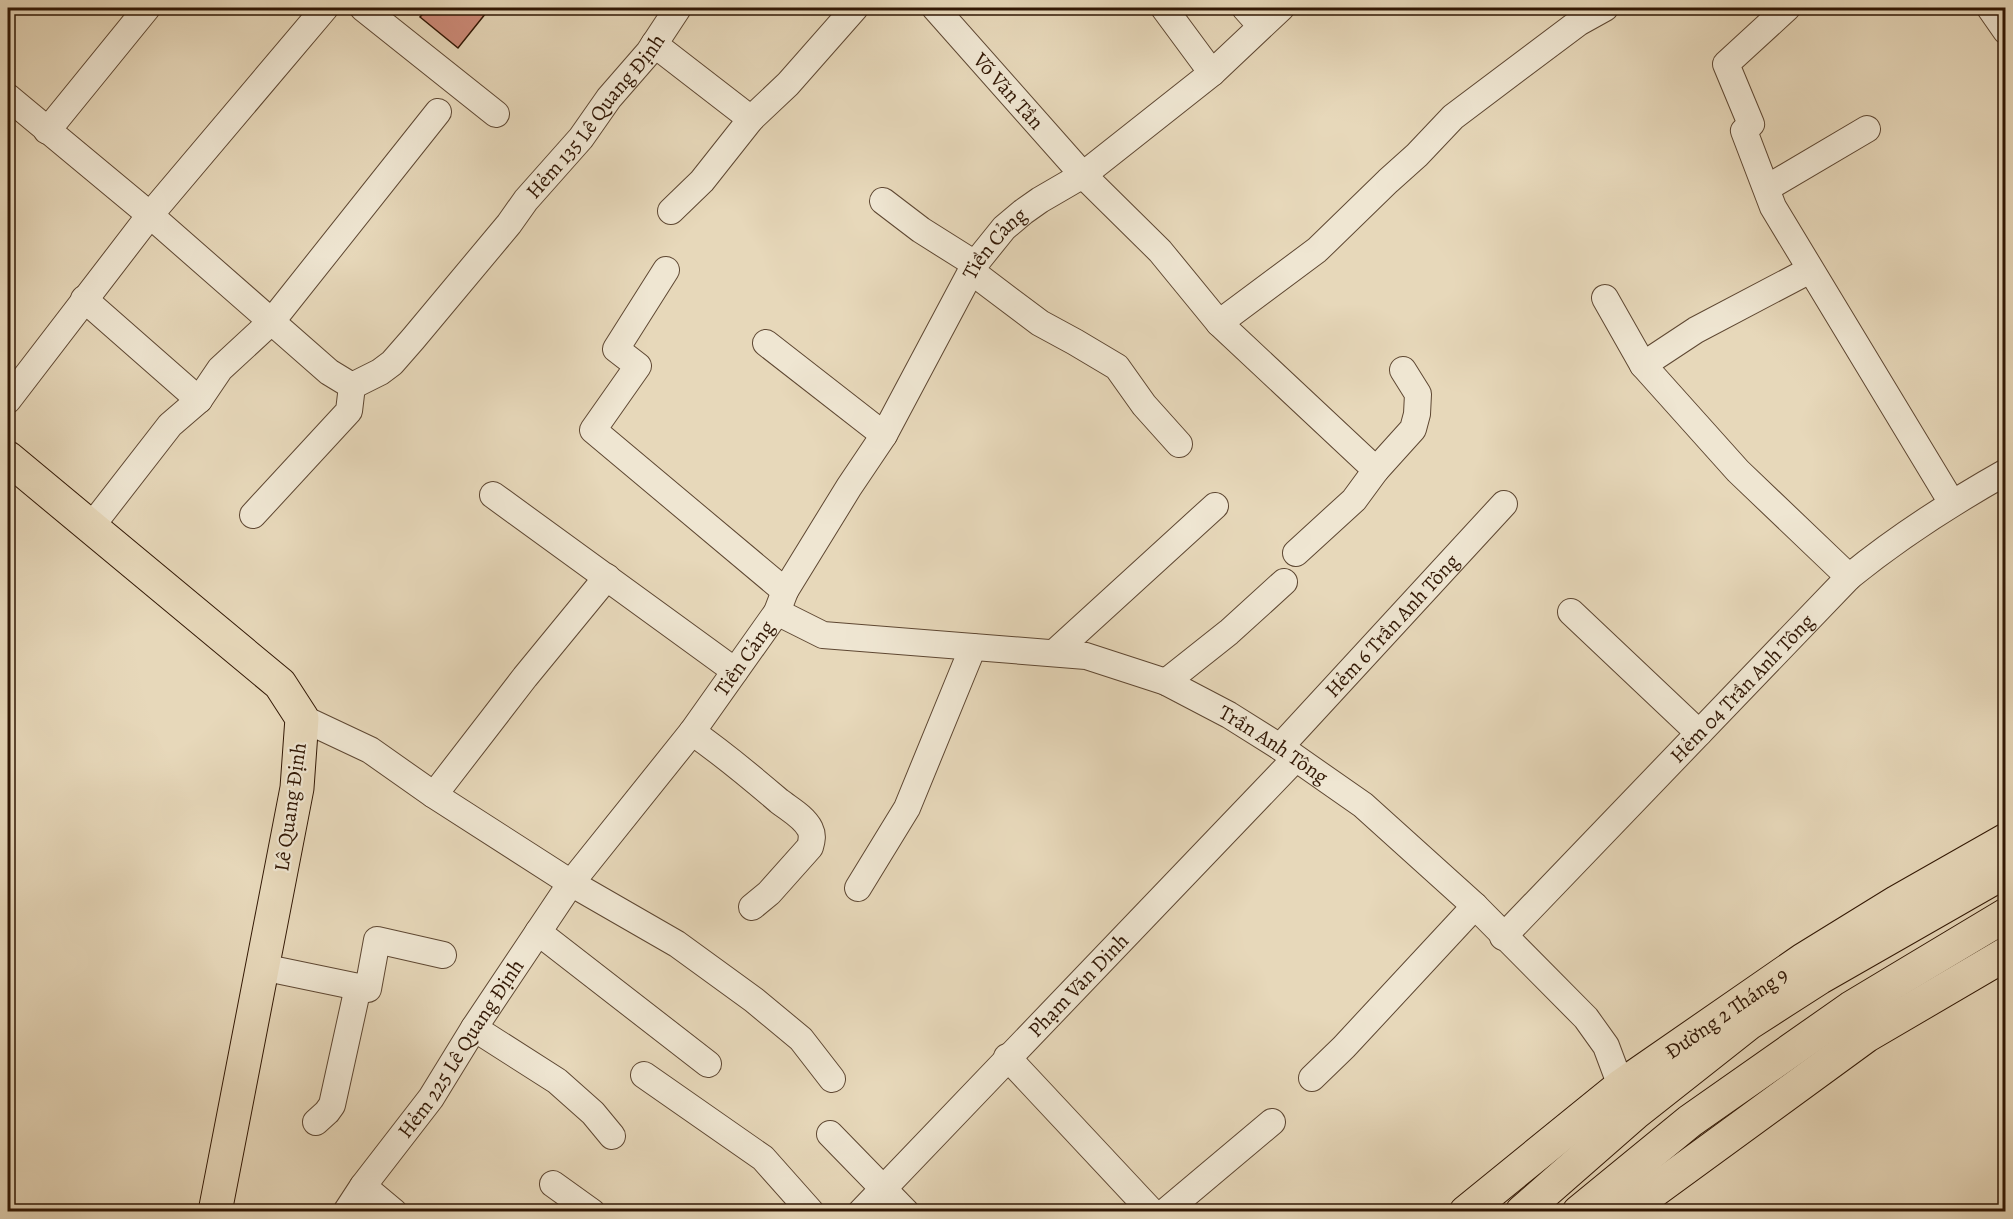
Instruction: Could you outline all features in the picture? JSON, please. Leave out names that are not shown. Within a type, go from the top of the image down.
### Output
[{"type":"main road","name":"Lê Quang Định","points":[[8,458],[280,684],[302,718],[297,788],[215,1212]]},
{"type":"main road","name":"Đường 2 Tháng 9","points":[[1466,1212],[1628,1100],[1742,1015],[1803,960],[1896,902],[2006,840]]},
{"type":"main road","name":"Đường 2 Tháng 9","points":[[1742,1015],[1819,978],[2006,871]]},
{"type":"main road","points":[[1579,1212],[1690,1121],[1851,1008],[2006,915]]},
{"type":"main road","points":[[1625,1212],[1866,1036],[2006,954]]},
{"type":"main road","points":[[1767,1068],[1789,1091]]},
{"type":"main road","name":"Đường 2 Tháng 9","points":[[1522,1212],[1628,1100]]},
{"type":"street","points":[[46,131],[147,8]]},
{"type":"street","points":[[8,400],[150,214],[325,8]]},
{"type":"street","points":[[363,8],[496,114]]},
{"type":"street","name":"Hẻm 135 Lê Quang Định","points":[[352,386],[380,372],[392,363],[509,224],[526,200],[581,138],[609,98],[654,44],[678,8]]},
{"type":"street","points":[[671,211],[702,181],[751,119],[788,84],[855,8]]},
{"type":"street","name":"Võ Văn Tần","points":[[935,8],[1083,175],[1160,251],[1219,323],[1376,470]]},
{"type":"street","points":[[1164,8],[1212,73]]},
{"type":"street","name":"Tiền Cảng","points":[[571,883],[692,732],[735,671],[781,601],[849,487],[884,435],[973,267],[1004,228],[1040,200],[1083,175],[1212,73],[1253,17],[1281,8]]},
{"type":"street","points":[[1219,323],[1317,250],[1417,155],[1453,117],[1578,23],[1605,8]]},
{"type":"street","points":[[1787,8],[1726,64],[1751,124],[1744,131],[1773,207],[1952,503]]},
{"type":"street","points":[[1990,8],[2006,31]]},
{"type":"street","points":[[654,44],[751,119]]},
{"type":"street","points":[[8,97],[46,131],[150,214],[329,372],[352,386],[349,411],[252,516]]},
{"type":"street","points":[[90,528],[170,425],[199,400],[220,369],[272,321],[438,112]]},
{"type":"street","points":[[1767,188],[1867,129]]},
{"type":"street","points":[[883,201],[973,267],[1040,324],[1117,368],[1144,405],[1179,444]]},
{"type":"street","name":"Trần Anh Tông","points":[[666,270],[616,349],[638,366],[593,430],[781,601],[823,635],[1086,656],[1166,682],[1229,715],[1363,805],[1475,906],[1586,1018],[1606,1046],[1628,1100]]},
{"type":"street","points":[[1643,365],[1696,330],[1810,270]]},
{"type":"street","points":[[1605,298],[1643,365],[1738,471],[1850,577]]},
{"type":"street","points":[[84,299],[199,400]]},
{"type":"street","points":[[766,343],[884,435]]},
{"type":"street","points":[[1296,553],[1354,500],[1376,470],[1413,429],[1417,414],[1418,394],[1403,369]]},
{"type":"street","name":"Hẻm 04 Trần Anh Tông","points":[[1503,936],[1850,577],[1878,554],[1952,503],[2006,472]]},
{"type":"street","points":[[493,495],[735,671]]},
{"type":"street","name":"Hẻm 6 Trần Anh Tông","points":[[1287,753],[1504,504]]},
{"type":"street","points":[[1055,652],[1215,506]]},
{"type":"street","points":[[434,795],[525,677],[607,577]]},
{"type":"street","points":[[1166,682],[1229,632],[1284,582]]},
{"type":"street","points":[[1571,612],[1700,733]]},
{"type":"street","points":[[858,888],[907,808],[973,647]]},
{"type":"street","points":[[302,718],[370,750],[434,795],[571,883],[677,944],[754,1000],[801,1039],[832,1079]]},
{"type":"street","points":[[692,732],[776,797],[806,823],[811,831],[810,847],[769,893],[752,907]]},
{"type":"street","name":"Phạm Văn Dinh","points":[[861,1212],[1287,753]]},
{"type":"street","name":"Hẻm 225 Lê Quang Định","points":[[346,1212],[363,1186],[431,1098],[474,1028],[571,883]]},
{"type":"street","points":[[1312,1078],[1344,1047],[1475,906]]},
{"type":"street","points":[[538,932],[708,1064]]},
{"type":"street","points":[[262,967],[369,989],[377,940],[444,956]]},
{"type":"street","points":[[316,1122],[332,1105],[358,987]]},
{"type":"street","points":[[474,1028],[557,1081],[593,1113],[612,1136]]},
{"type":"street","points":[[1007,1057],[1152,1212]]},
{"type":"street","points":[[644,1075],[763,1158],[811,1212]]},
{"type":"street","points":[[1164,1212],[1272,1122]]},
{"type":"street","points":[[830,1134],[906,1212]]},
{"type":"street","points":[[553,1184],[592,1212]]},
{"type":"street","points":[[363,1186],[394,1212]]},
{"type":"building","points":[[428,8],[490,8],[458,48],[420,17]]}]
